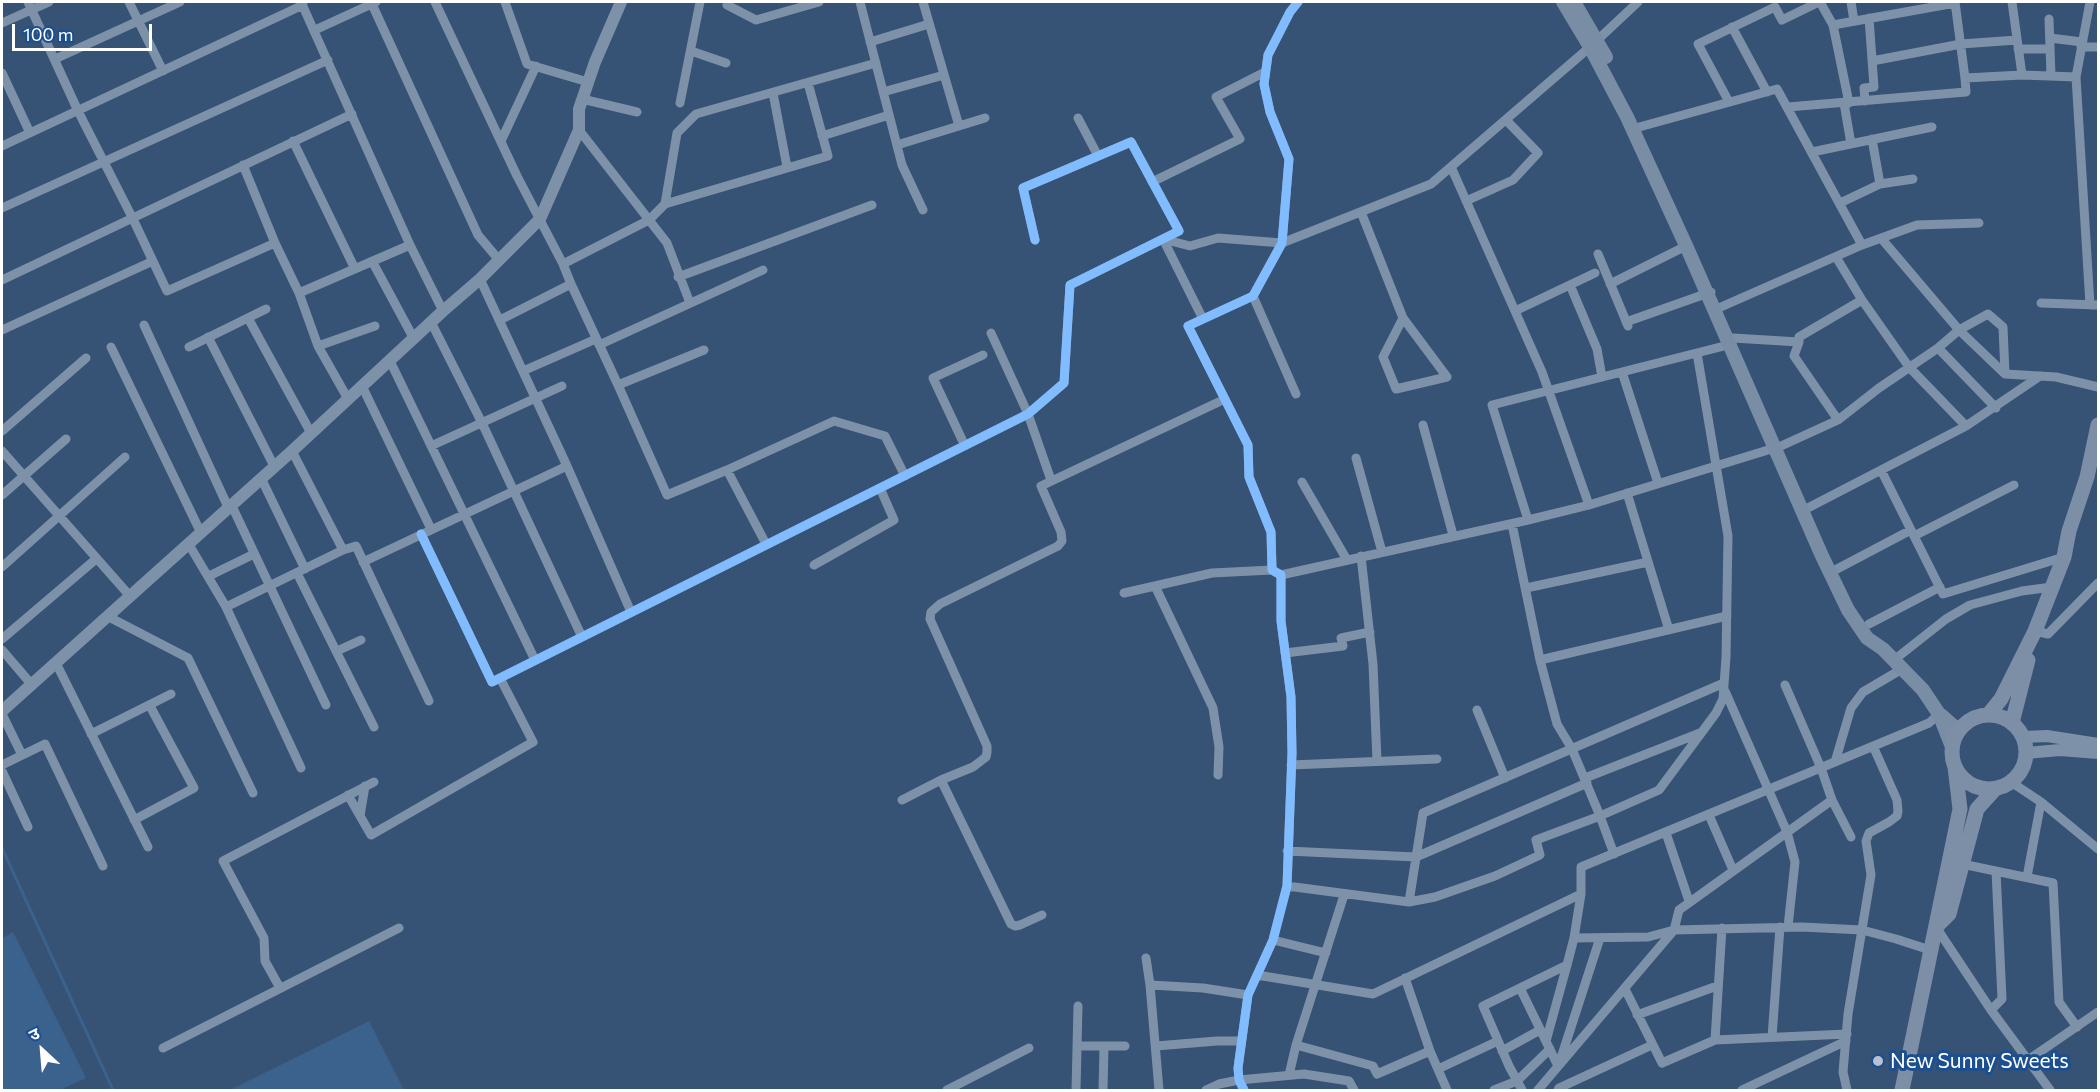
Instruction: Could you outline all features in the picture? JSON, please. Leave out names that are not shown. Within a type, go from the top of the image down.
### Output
[{"type":"main road","points":[[1563,2],[1594,43]]},
{"type":"main road","points":[[1574,2],[1636,128],[1848,610],[1867,638],[1883,649],[1923,690],[1939,714],[1952,747],[1960,809],[1902,1090]]},
{"type":"main road","points":[[1636,128],[1686,246],[1710,293]]},
{"type":"main road","points":[[1988,715],[2001,699],[2035,631],[2064,556],[2069,531],[2087,477],[2098,425]]},
{"type":"main road","points":[[2064,556],[2078,537],[2098,472]]},
{"type":"main road","points":[[1805,509],[1856,605],[1883,649]]},
{"type":"main road","points":[[2012,723],[2035,631]]},
{"type":"main road","points":[[1939,714],[1959,731]]},
{"type":"main road","points":[[1952,747],[1959,731],[1967,723],[1977,717],[1988,715],[2001,717],[2012,723],[2023,737],[2026,753],[2019,774],[2011,782],[1996,788],[1984,788],[1972,784],[1962,777],[1955,767]]},
{"type":"main road","points":[[1936,927],[1949,914],[1977,809],[1996,788]]},
{"type":"street","points":[[2,23],[30,5],[49,2]]},
{"type":"street","points":[[129,2],[163,71]]},
{"type":"street","points":[[55,59],[180,2]]},
{"type":"street","points":[[315,30],[373,2],[478,235],[499,260]]},
{"type":"street","points":[[435,2],[563,264],[667,495],[834,421],[885,436],[905,476]]},
{"type":"street","points":[[505,2],[527,64],[588,82]]},
{"type":"street","points":[[22,755],[2,713],[129,595],[292,451],[430,322],[480,279],[540,219],[579,130],[579,109],[582,99],[621,2]]},
{"type":"street","points":[[681,103],[700,2]]},
{"type":"street","points":[[728,2],[727,4],[756,20],[819,2]]},
{"type":"street","points":[[860,2],[902,165],[923,210]]},
{"type":"street","points":[[923,2],[959,126]]},
{"type":"street","points":[[1244,1090],[1239,1080],[1238,1068],[1248,994],[1273,940],[1287,886],[1291,697],[1272,532],[1249,477],[1248,445],[1188,326],[1253,296],[1282,243],[1289,159],[1270,112],[1264,84],[1268,56],[1290,12],[1298,2]]},
{"type":"street","points":[[1163,239],[1190,246],[1218,238],[1282,243],[1431,184],[1452,169],[1638,2]]},
{"type":"street","points":[[1729,102],[1698,44],[1732,27],[1764,6],[1775,7],[1782,20],[1819,2],[1833,25],[1851,144]]},
{"type":"street","points":[[1851,2],[1854,21]]},
{"type":"street","points":[[1788,107],[1966,92],[1955,2],[1833,25]]},
{"type":"street","points":[[2012,2],[2022,75]]},
{"type":"street","points":[[2041,303],[2094,305],[2076,77],[2090,2]]},
{"type":"street","points":[[2,146],[302,3],[410,245],[443,311]]},
{"type":"street","points":[[30,5],[78,111],[134,219],[167,291],[275,243]]},
{"type":"street","points":[[1865,101],[1864,88],[1874,87],[1869,18]]},
{"type":"street","points":[[2049,19],[2051,76]]},
{"type":"street","points":[[870,42],[929,24]]},
{"type":"street","points":[[1732,27],[1767,92]]},
{"type":"street","points":[[2050,38],[2098,47]]},
{"type":"street","points":[[1872,61],[1961,44],[2018,45],[2050,49]]},
{"type":"street","points":[[691,51],[726,63]]},
{"type":"street","points":[[2,208],[328,60]]},
{"type":"street","points":[[664,204],[677,133],[696,114],[876,63]]},
{"type":"street","points":[[501,141],[536,66]]},
{"type":"street","points":[[1152,182],[1240,139],[1216,97],[1265,72]]},
{"type":"street","points":[[2,73],[30,133]]},
{"type":"street","points":[[883,92],[944,75]]},
{"type":"street","points":[[1965,78],[2022,75],[2076,77]]},
{"type":"street","points":[[563,264],[649,220],[664,204],[828,156],[808,83]]},
{"type":"street","points":[[1636,128],[1778,89],[1862,245]]},
{"type":"street","points":[[773,93],[787,167]]},
{"type":"street","points":[[582,99],[637,111]]},
{"type":"street","points":[[2,280],[352,114]]},
{"type":"street","points":[[822,136],[889,116]]},
{"type":"street","points":[[897,145],[985,118]]},
{"type":"street","points":[[1078,118],[1098,156]]},
{"type":"street","points":[[1466,201],[1513,180],[1538,153],[1506,120]]},
{"type":"street","points":[[1812,152],[1932,127]]},
{"type":"street","points":[[579,130],[667,243],[678,277],[690,303]]},
{"type":"street","points":[[1872,140],[1880,184]]},
{"type":"street","points":[[293,141],[355,269]]},
{"type":"street","points":[[421,534],[492,682],[1028,414],[1064,383],[1070,285],[1179,231],[1131,142],[1023,188],[1035,240]]},
{"type":"street","points":[[243,165],[275,243],[300,293],[318,346],[348,399]]},
{"type":"street","points":[[1452,169],[1548,391],[1589,505]]},
{"type":"street","points":[[1840,203],[1880,184],[1913,179]]},
{"type":"street","points":[[678,277],[872,205]]},
{"type":"street","points":[[1361,212],[1403,318],[1447,377],[1396,389],[1383,357],[1403,318]]},
{"type":"street","points":[[1717,309],[1862,245],[1917,225],[1979,223]]},
{"type":"street","points":[[1881,238],[1959,330],[2005,374],[2056,377],[2098,387]]},
{"type":"street","points":[[1163,239],[1203,319]]},
{"type":"street","points":[[300,293],[410,245]]},
{"type":"street","points":[[1610,284],[1686,246]]},
{"type":"street","points":[[1598,254],[1627,325],[1710,293]]},
{"type":"street","points":[[1836,257],[1862,300],[1909,368],[1966,426]]},
{"type":"street","points":[[2,330],[153,261]]},
{"type":"street","points":[[372,261],[414,339]]},
{"type":"street","points":[[523,371],[598,342],[763,270]]},
{"type":"street","points":[[1515,311],[1595,273]]},
{"type":"street","points":[[480,279],[632,612]]},
{"type":"street","points":[[500,320],[571,284]]},
{"type":"street","points":[[1570,285],[1597,349],[1602,377]]},
{"type":"street","points":[[1253,296],[1296,394]]},
{"type":"street","points":[[1838,420],[1794,356],[1799,337],[1862,300]]},
{"type":"street","points":[[189,347],[266,309]]},
{"type":"street","points":[[1124,593],[1212,573],[1276,572],[1347,560],[1512,524],[1589,505],[1777,446],[1838,420],[1938,348],[1959,330],[1988,314],[2003,327],[2005,374]]},
{"type":"street","points":[[248,318],[311,433]]},
{"type":"street","points":[[430,322],[483,423],[582,637]]},
{"type":"street","points":[[144,325],[326,705]]},
{"type":"street","points":[[318,346],[375,326]]},
{"type":"street","points":[[991,333],[1028,414],[1051,480]]},
{"type":"street","points":[[208,337],[274,466]]},
{"type":"street","points":[[1528,520],[1492,405],[1732,342],[1799,342]]},
{"type":"street","points":[[111,347],[201,532]]},
{"type":"street","points":[[1938,348],[1996,408]]},
{"type":"street","points":[[618,385],[704,350]]},
{"type":"street","points":[[1287,886],[1409,902],[1435,897],[1495,876],[1540,855],[1536,840],[1600,816],[1659,790],[1724,699],[1728,536],[1697,353]]},
{"type":"street","points":[[965,446],[933,378],[983,355]]},
{"type":"street","points":[[2,431],[86,358]]},
{"type":"street","points":[[390,361],[535,660]]},
{"type":"street","points":[[1622,372],[1658,483]]},
{"type":"street","points":[[1805,509],[1966,426],[1996,408],[2040,376]]},
{"type":"street","points":[[362,386],[431,529]]},
{"type":"street","points":[[431,446],[562,386]]},
{"type":"street","points":[[902,800],[941,780],[974,767],[986,757],[987,752],[987,746],[930,619],[931,612],[940,604],[1058,546],[1062,541],[1061,532],[1041,486],[1225,399]]},
{"type":"street","points":[[1423,425],[1453,536]]},
{"type":"street","points":[[2,495],[66,439]]},
{"type":"street","points":[[2,451],[129,595]]},
{"type":"street","points":[[292,451],[343,550]]},
{"type":"street","points":[[2,567],[125,458]]},
{"type":"street","points":[[1356,458],[1382,552]]},
{"type":"street","points":[[363,562],[567,466]]},
{"type":"street","points":[[727,470],[766,544]]},
{"type":"street","points":[[1881,470],[1943,594],[2064,556]]},
{"type":"street","points":[[261,478],[336,651],[374,727]]},
{"type":"street","points":[[1302,482],[1347,560]]},
{"type":"street","points":[[1838,569],[2014,485]]},
{"type":"street","points":[[814,565],[894,520],[880,488]]},
{"type":"street","points":[[1627,493],[1669,630]]},
{"type":"street","points":[[1512,524],[1540,660],[1557,724],[1572,749],[1614,854]]},
{"type":"street","points":[[188,543],[226,607],[301,768]]},
{"type":"street","points":[[226,607],[343,550],[356,546],[429,701]]},
{"type":"street","points":[[209,576],[254,554]]},
{"type":"street","points":[[1361,556],[1374,664],[1377,761]]},
{"type":"street","points":[[2,639],[96,560]]},
{"type":"street","points":[[1526,588],[1648,562]]},
{"type":"street","points":[[2035,631],[2048,634],[2098,583]]},
{"type":"street","points":[[1155,586],[1212,708],[1219,747],[1218,775]]},
{"type":"street","points":[[1869,624],[1940,587]]},
{"type":"street","points":[[1835,762],[1851,708],[1863,692],[1898,664],[1946,619],[1970,605],[2022,591],[2052,587]]},
{"type":"street","points":[[107,616],[188,658],[253,793]]},
{"type":"street","points":[[1540,660],[1727,616]]},
{"type":"street","points":[[1285,653],[1343,646],[1341,638],[1370,632]]},
{"type":"street","points":[[336,651],[361,640]]},
{"type":"street","points":[[2,650],[33,685]]},
{"type":"street","points":[[56,663],[148,848]]},
{"type":"street","points":[[348,795],[371,835],[533,742],[500,678]]},
{"type":"street","points":[[1785,685],[1821,768],[1832,800],[1851,837]]},
{"type":"street","points":[[1409,902],[1423,813],[1724,686]]},
{"type":"street","points":[[1724,686],[1770,789],[1787,832],[1795,862],[1784,927],[1772,1037]]},
{"type":"street","points":[[91,734],[171,694]]},
{"type":"street","points":[[134,820],[194,788],[150,706]]},
{"type":"street","points":[[1477,710],[1506,778]]},
{"type":"street","points":[[1494,1090],[1517,1081],[1548,1045],[1574,938],[1581,894],[1581,867],[1929,723],[1939,714]]},
{"type":"street","points":[[1287,851],[1416,857],[1586,781],[1701,733]]},
{"type":"street","points":[[2023,737],[2047,736],[2098,744]]},
{"type":"street","points":[[2,765],[45,744],[104,866]]},
{"type":"street","points":[[1847,1090],[1843,1072],[1846,1037],[1871,875],[1866,841],[1869,833],[1897,816],[1898,811],[1897,800],[1873,746]]},
{"type":"street","points":[[2026,753],[2060,750],[2098,753]]},
{"type":"street","points":[[1291,765],[1437,759]]},
{"type":"street","points":[[2,771],[28,827]]},
{"type":"street","points":[[941,780],[1011,924],[1020,925],[1042,915]]},
{"type":"street","points":[[2011,782],[2041,802],[2098,849]]},
{"type":"street","points":[[280,987],[265,960],[264,938],[223,861],[370,784],[360,816]]},
{"type":"street","points":[[1538,1090],[1674,930],[1679,910],[1832,800]]},
{"type":"street","points":[[2027,878],[2041,802]]},
{"type":"street","points":[[1709,815],[1733,870]]},
{"type":"street","points":[[1666,833],[1689,901]]},
{"type":"street","points":[[1962,864],[2053,883],[2059,1002],[2077,1027]]},
{"type":"street","points":[[1991,1010],[2002,999],[1996,871]]},
{"type":"street","points":[[1257,975],[1372,994],[1581,894]]},
{"type":"street","points":[[1289,1075],[1296,1045],[1344,895]]},
{"type":"street","points":[[1574,938],[1648,937],[1674,930],[1784,927],[1862,930],[1930,951]]},
{"type":"street","points":[[1936,927],[1991,1010],[2050,1090]]},
{"type":"street","points":[[163,1048],[399,928]]},
{"type":"street","points":[[1715,1040],[1722,928]]},
{"type":"street","points":[[1558,1066],[1600,938]]},
{"type":"street","points":[[1273,940],[1326,952]]},
{"type":"street","points":[[1146,958],[1159,1090]]},
{"type":"street","points":[[1522,1090],[1483,1006],[1567,965]]},
{"type":"street","points":[[1404,978],[1430,1051],[1447,1090]]},
{"type":"street","points":[[1150,986],[1203,987],[1248,994]]},
{"type":"street","points":[[1637,1015],[1717,986]]},
{"type":"street","points":[[1520,988],[1558,1066]]},
{"type":"street","points":[[1625,989],[1662,1063],[1715,1040],[1846,1037]]},
{"type":"street","points":[[1076,1090],[1078,1006]]},
{"type":"street","points":[[2028,1060],[2098,1012]]},
{"type":"street","points":[[1502,1051],[1540,1030]]},
{"type":"street","points":[[1743,1090],[1846,1037]]},
{"type":"street","points":[[1156,1046],[1241,1041]]},
{"type":"street","points":[[1438,1069],[1498,1041]]},
{"type":"street","points":[[1296,1045],[1373,1066],[1377,1074],[1430,1051]]},
{"type":"street","points":[[1558,1090],[1653,1045]]},
{"type":"street","points":[[1078,1046],[1125,1046]]},
{"type":"street","points":[[1103,1090],[1104,1046]]},
{"type":"street","points":[[947,1090],[1029,1048]]},
{"type":"street","points":[[1206,1090],[1219,1084],[1239,1080],[1304,1074],[1349,1081],[1354,1090]]},
{"type":"water","points":[[13,932],[86,1078],[60,1090],[2,1090],[2,938]]},
{"type":"water","points":[[369,1021],[404,1090],[230,1090]]},
{"type":"waterway","points":[[2,848],[113,1090]]},
{"type":"cycle path","points":[[1244,1090],[1239,1080],[1238,1068],[1248,995],[1273,940],[1287,886],[1292,753],[1291,697],[1281,621],[1281,575],[1272,570],[1271,532],[1249,477],[1248,445],[1188,326],[1253,296],[1282,243],[1289,159],[1270,112],[1264,84],[1268,55],[1290,12],[1298,2]]},
{"type":"cycle path","points":[[421,534],[492,682],[1028,414],[1064,383],[1070,285],[1179,231],[1131,142],[1023,188],[1035,240]]},
{"type":"place","name":"New Sunny Sweets","points":[[1878,1061]]}]
